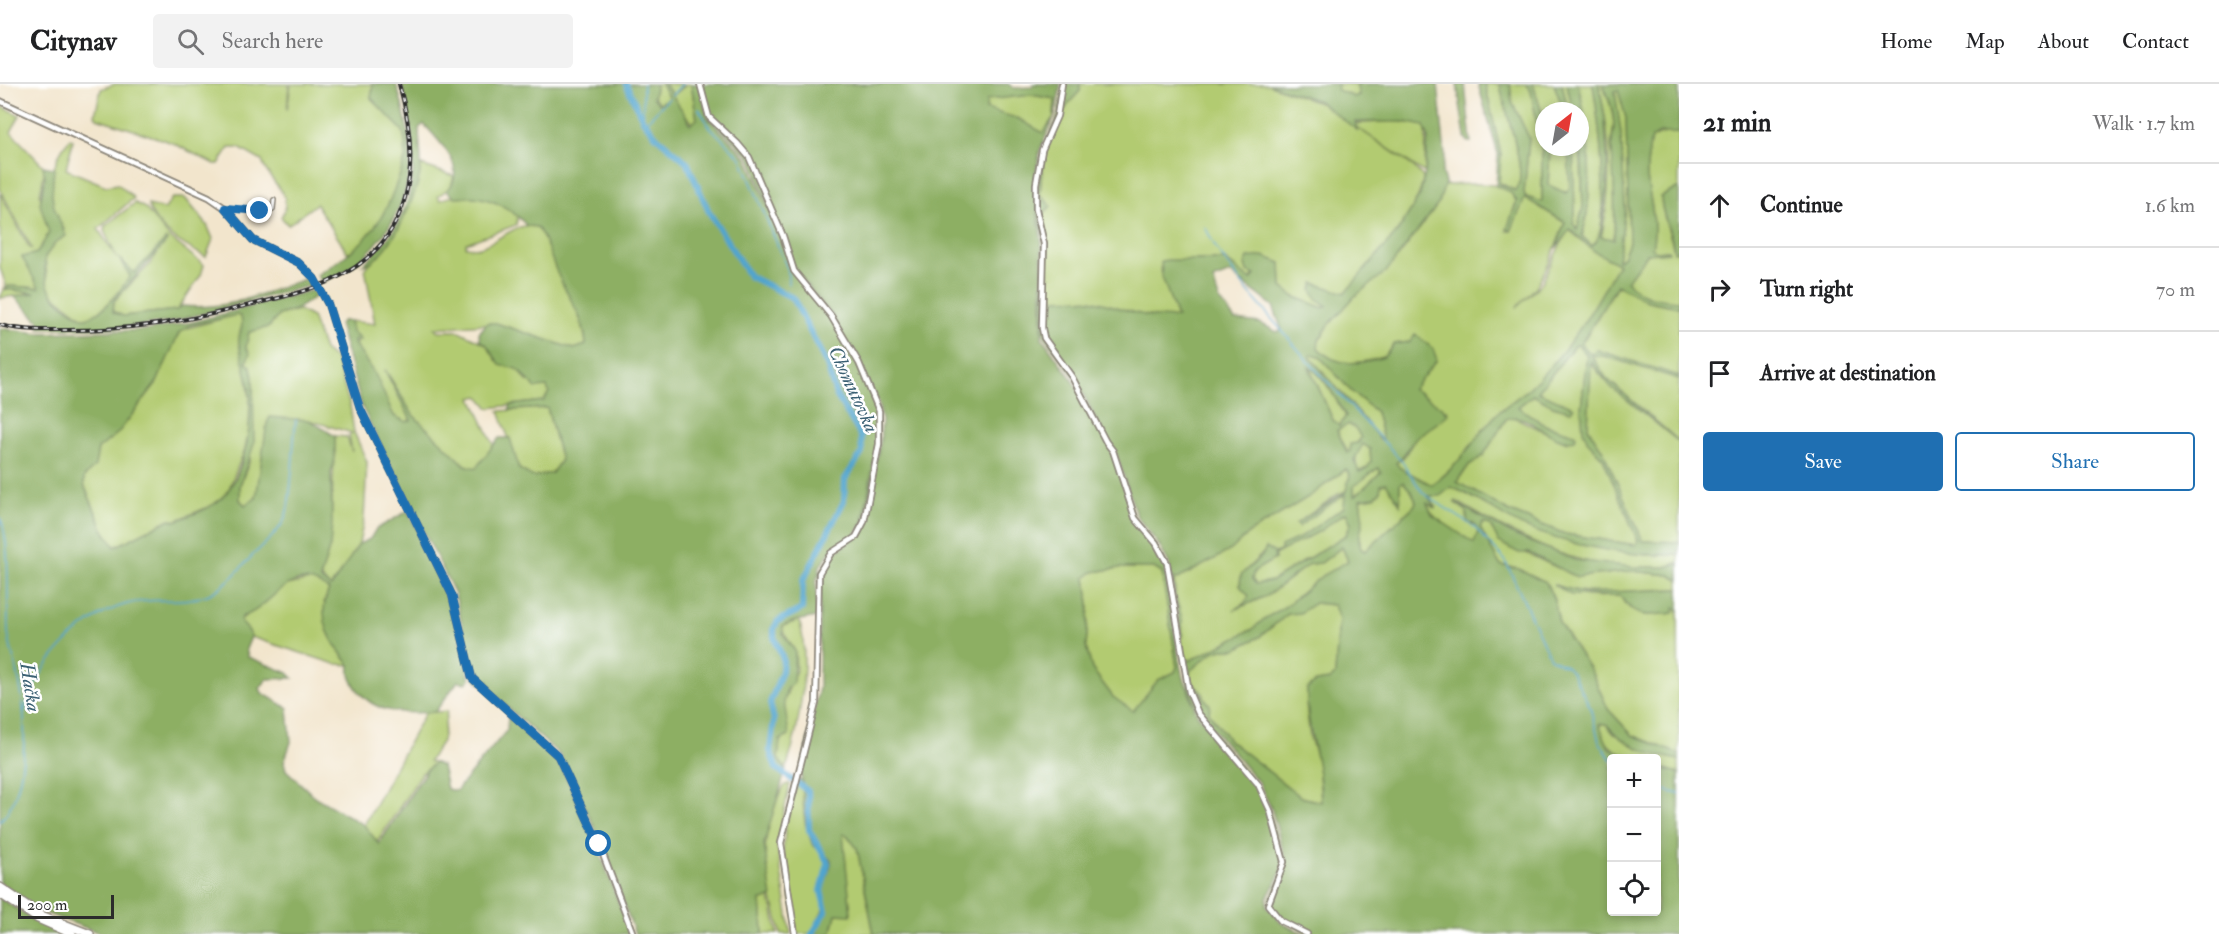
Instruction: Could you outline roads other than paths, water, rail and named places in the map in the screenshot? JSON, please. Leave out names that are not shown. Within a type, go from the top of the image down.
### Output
[{"type":"highway","points":[[0,887],[41,915],[90,934]]},
{"type":"highway","points":[[0,894],[39,919],[72,934]]},
{"type":"street","points":[[700,84],[709,117],[749,157],[783,237],[794,271],[831,316],[859,363],[879,411],[879,444],[864,522],[856,537],[831,554],[819,573],[817,687],[781,843],[795,934]]},
{"type":"street","points":[[1062,84],[1057,116],[1042,150],[1036,184],[1036,209],[1044,244],[1044,338],[1072,377],[1113,451],[1135,518],[1156,543],[1167,563],[1183,669],[1198,713],[1258,784],[1270,810],[1284,862],[1268,905],[1281,921],[1307,934]]},
{"type":"street","points":[[0,101],[209,197],[225,208],[253,240],[306,268],[323,295],[341,343],[360,408],[452,595],[467,667],[478,687],[558,756],[599,844],[633,934]]},
{"type":"street","points":[[225,208],[267,212],[273,208],[274,200]]},
{"type":"waterway","name":"Chomutovka","points":[[626,84],[643,120],[657,137],[687,162],[709,212],[749,276],[793,298],[827,365],[836,395],[861,436],[862,453],[845,479],[844,501],[803,581],[802,609],[778,621],[774,628],[774,637],[783,659],[782,671],[770,703],[774,720],[770,750],[776,768],[808,791],[809,830],[828,863],[821,891],[826,911],[812,934]]},
{"type":"waterway","points":[[643,84],[643,120]]},
{"type":"waterway","points":[[672,95],[682,84]]},
{"type":"waterway","points":[[645,123],[669,98]]},
{"type":"waterway","points":[[699,109],[710,127],[741,158],[788,270],[788,284]]},
{"type":"waterway","points":[[1205,227],[1216,248],[1245,288],[1308,361],[1401,460],[1423,493],[1474,527],[1505,560],[1550,658],[1567,667],[1573,674],[1590,707],[1599,741],[1607,754]]},
{"type":"waterway","name":"Chomutovka","points":[[786,293],[787,289]]},
{"type":"waterway","points":[[24,712],[30,695],[50,661],[62,646],[92,620],[127,604],[187,600],[214,592],[273,536],[284,520],[288,505],[296,420]]},
{"type":"waterway","name":"Hačka","points":[[0,517],[6,541],[8,631],[22,696],[24,733],[21,774],[9,808],[0,821]]},
{"type":"waterway","points":[[1661,789],[1679,794]]},
{"type":"railway","points":[[0,325],[25,329],[68,330],[108,329],[166,323],[304,291],[330,281],[358,265],[380,245],[395,223],[405,198],[410,171],[410,143],[399,84]]}]
